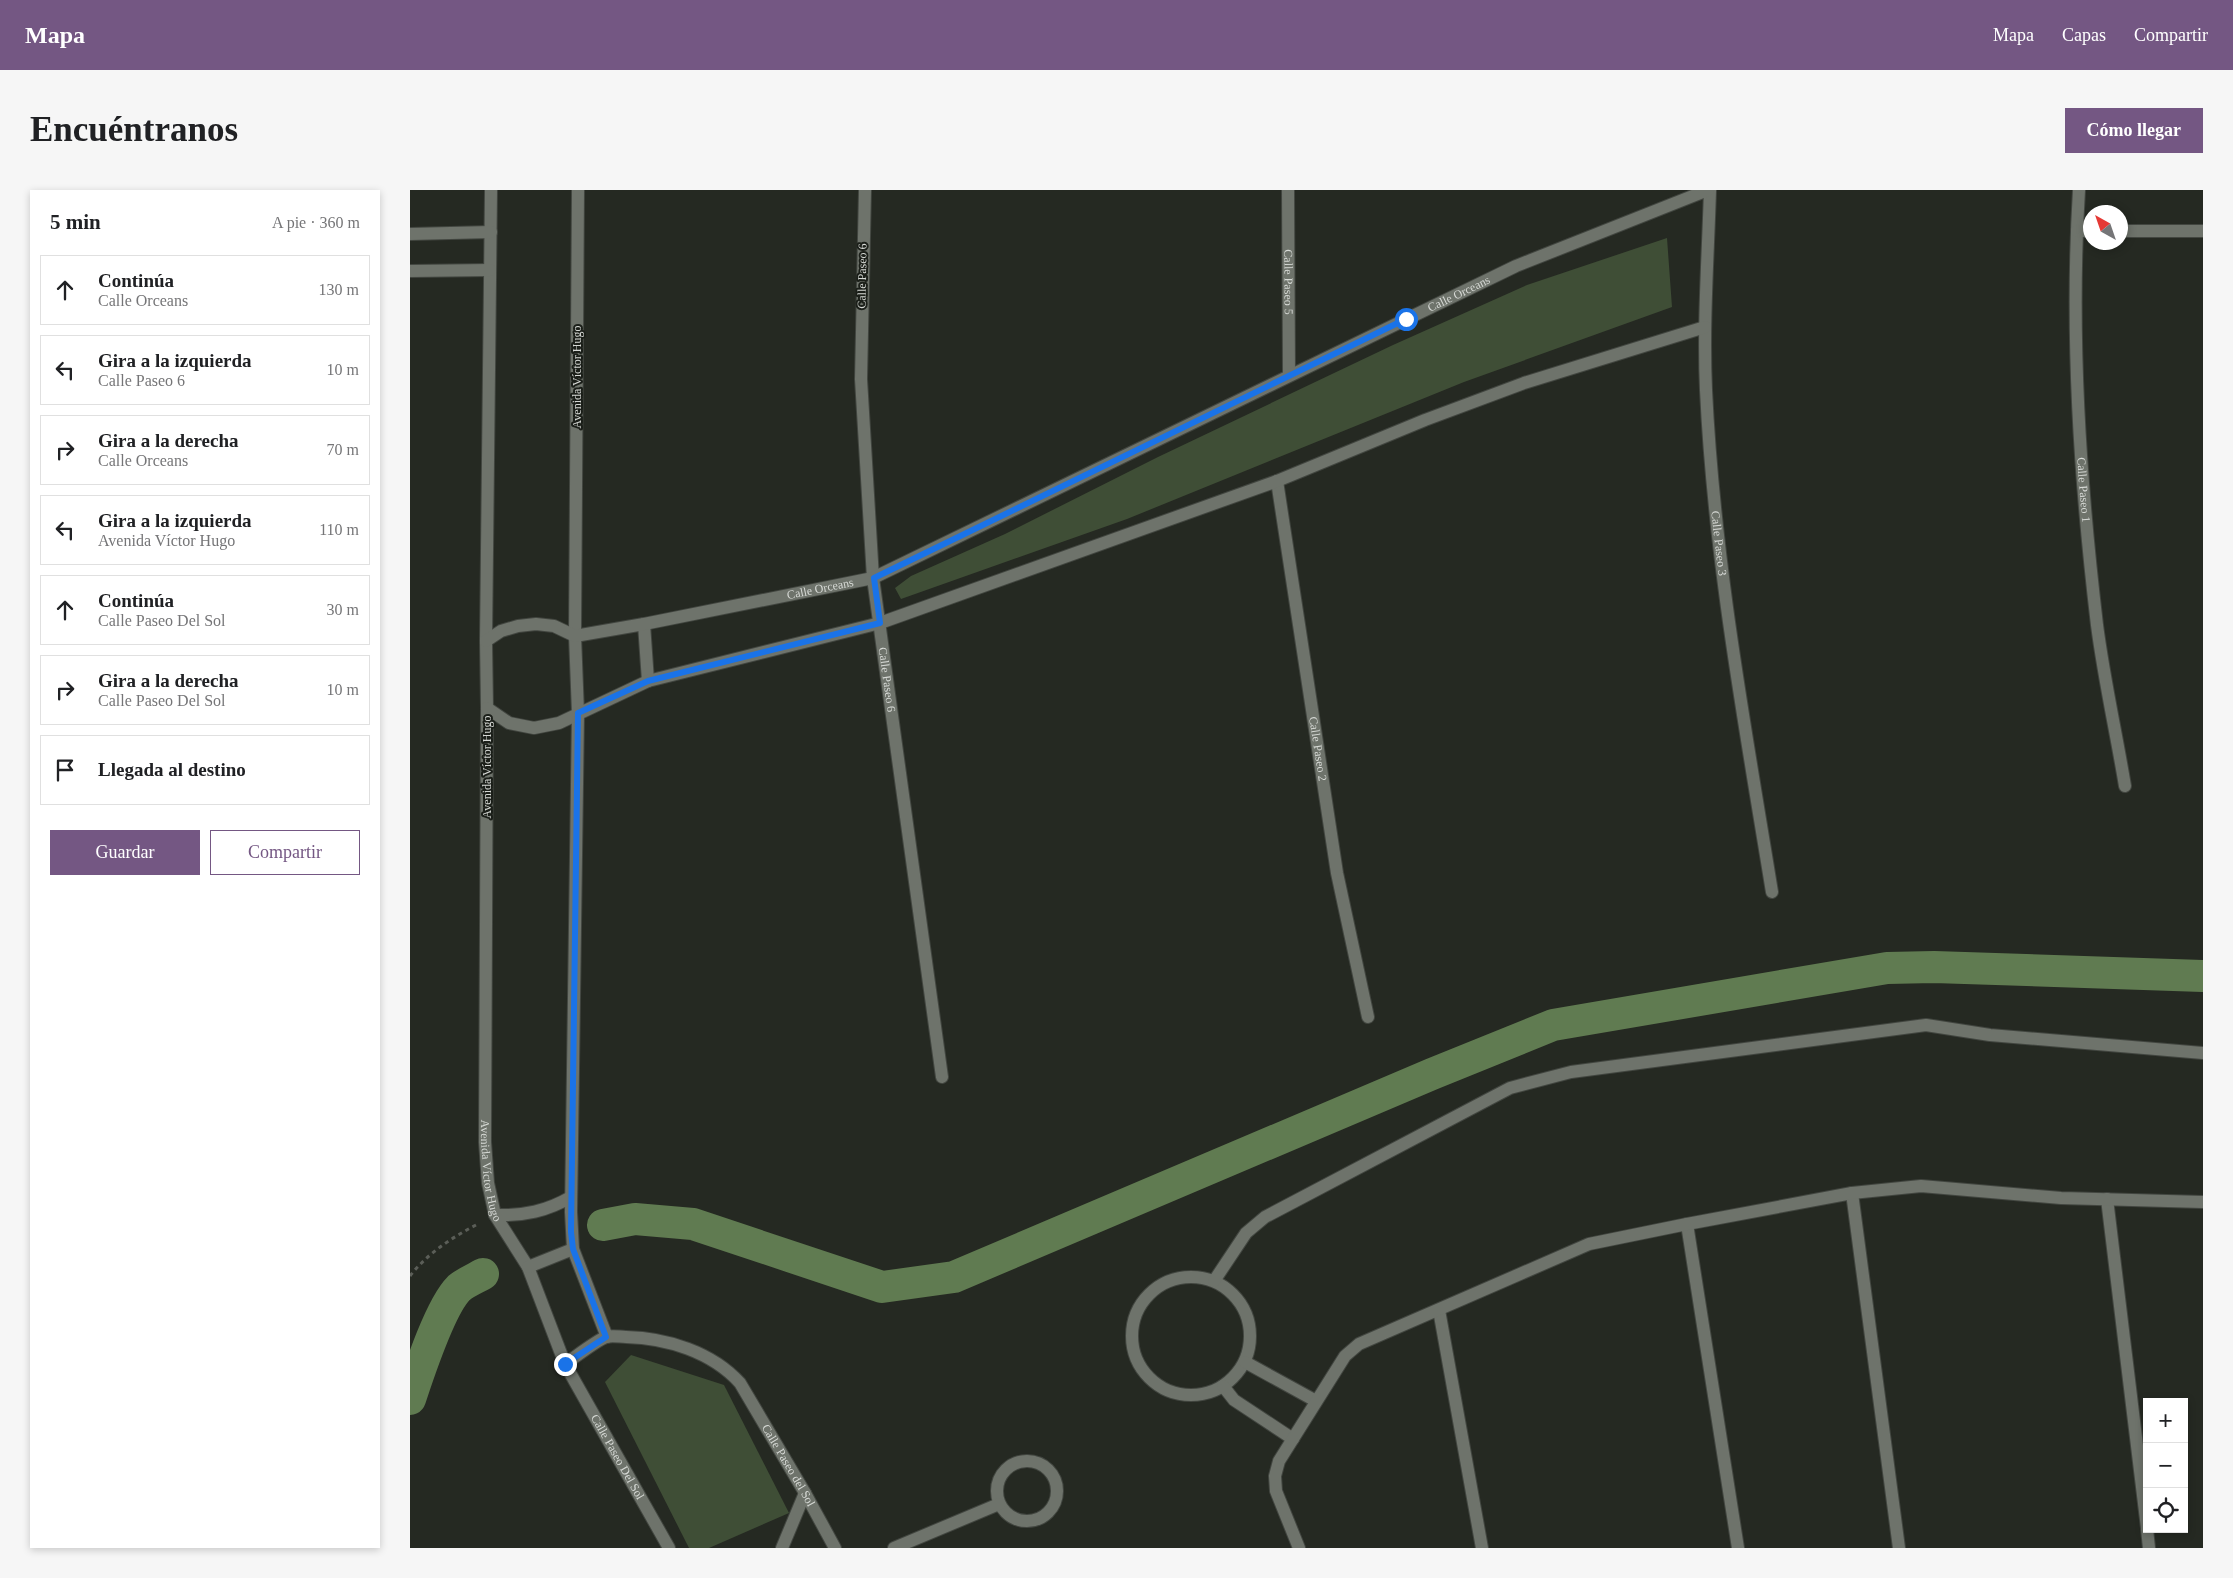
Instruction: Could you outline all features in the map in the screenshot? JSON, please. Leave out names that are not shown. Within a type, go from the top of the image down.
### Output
[{"type":"street","name":"Avenida Víctor Hugo","points":[[491,190],[486,641],[485,1142],[488,1183],[495,1215],[516,1216],[556,1206],[571,1197],[578,713],[575,636],[578,190]]},
{"type":"street","name":"Calle Paseo 6","points":[[865,190],[861,380],[874,578],[942,1077]]},
{"type":"street","name":"Calle Paseo 5","points":[[1288,190],[1289,374]]},
{"type":"street","name":"Calle Orceans","points":[[575,636],[874,578],[1289,374],[1516,266],[1709,190]]},
{"type":"street","name":"Calle Paseo 3","points":[[1709,190],[1705,327],[1706,391],[1719,535],[1740,692],[1772,892]]},
{"type":"street","name":"Calle Paseo 1","points":[[2079,190],[2075,348],[2084,493],[2097,626],[2125,786]]},
{"type":"street","points":[[2077,231],[2083,231]]},
{"type":"street","points":[[2128,231],[2203,231]]},
{"type":"street","points":[[410,234],[491,232]]},
{"type":"street","points":[[410,271],[490,270]]},
{"type":"street","points":[[487,708],[509,723],[534,728],[559,723],[648,681],[880,623],[1277,481],[1425,420],[1524,383],[1705,327]]},
{"type":"street","name":"Calle Paseo 2","points":[[1277,481],[1337,873],[1368,1017]]},
{"type":"street","points":[[486,641],[501,631],[518,626],[536,624],[554,626],[575,636]]},
{"type":"street","points":[[644,624],[648,681]]},
{"type":"street","points":[[1214,1281],[1246,1233],[1265,1217],[1510,1088],[1571,1072],[1902,1026],[1926,1025],[1990,1035],[2203,1053]]},
{"type":"street","points":[[1299,1548],[1276,1491],[1275,1476],[1279,1461],[1344,1356],[1359,1344],[1589,1244],[1852,1193],[1921,1186],[2061,1198],[2203,1202]]},
{"type":"street","points":[[1852,1193],[1899,1548]]},
{"type":"street","points":[[565,1364],[606,1337],[573,1249],[571,1197]]},
{"type":"street","points":[[2107,1199],[2143,1496]]},
{"type":"street","name":"Calle Paseo Del Sol","points":[[495,1215],[528,1267],[565,1364],[669,1548]]},
{"type":"street","points":[[1687,1224],[1738,1548]]},
{"type":"street","points":[[528,1267],[573,1249]]},
{"type":"street","points":[[1196,1277],[1214,1281],[1233,1295],[1247,1314],[1250,1346],[1245,1362],[1236,1375],[1223,1386],[1208,1393],[1191,1395],[1175,1393],[1160,1387],[1147,1376],[1138,1362],[1132,1346],[1132,1329],[1137,1311],[1147,1296],[1161,1285],[1178,1278],[1196,1277]]},
{"type":"street","points":[[1439,1310],[1482,1548]]},
{"type":"street","name":"Calle Paseo del Sol","points":[[606,1337],[653,1338],[668,1341],[729,1370],[740,1383],[805,1493],[834,1548]]},
{"type":"street","points":[[1245,1362],[1316,1401]]},
{"type":"street","points":[[1223,1386],[1234,1400],[1292,1439]]},
{"type":"street","points":[[1026,1461],[1038,1463],[1048,1469],[1054,1479],[1057,1491],[1055,1502],[1048,1512],[1039,1519],[1028,1522],[1016,1520],[1006,1513],[999,1504],[996,1492],[998,1480],[1005,1470],[1014,1463],[1026,1461]]},
{"type":"street","name":"Calle Paseo Del Sol","points":[[782,1548],[805,1493]]},
{"type":"street","points":[[894,1548],[999,1504]]},
{"type":"street","points":[[2147,1533],[2149,1548]]},
{"type":"path","points":[[410,1276],[419,1264],[454,1237],[495,1215]]},
{"type":"green space","points":[[1667,238],[1672,307],[1464,382],[1127,519],[901,599],[895,588],[911,576],[1005,534],[1158,457],[1393,345],[1527,285]]},
{"type":"green space","points":[[631,1355],[724,1385],[789,1513],[709,1548],[689,1548],[605,1382]]},
{"type":"waterway","points":[[603,1225],[635,1219],[693,1224],[882,1287],[954,1277],[1432,1074],[1553,1025],[1887,968],[1934,967],[2203,976]]},
{"type":"waterway","points":[[410,1399],[431,1340],[452,1297],[459,1288],[483,1274]]},
{"type":"route","points":[[565,1364],[606,1337],[573,1249],[571,1232],[578,713],[648,681],[880,623],[874,578],[1289,374],[1406,319]]}]
